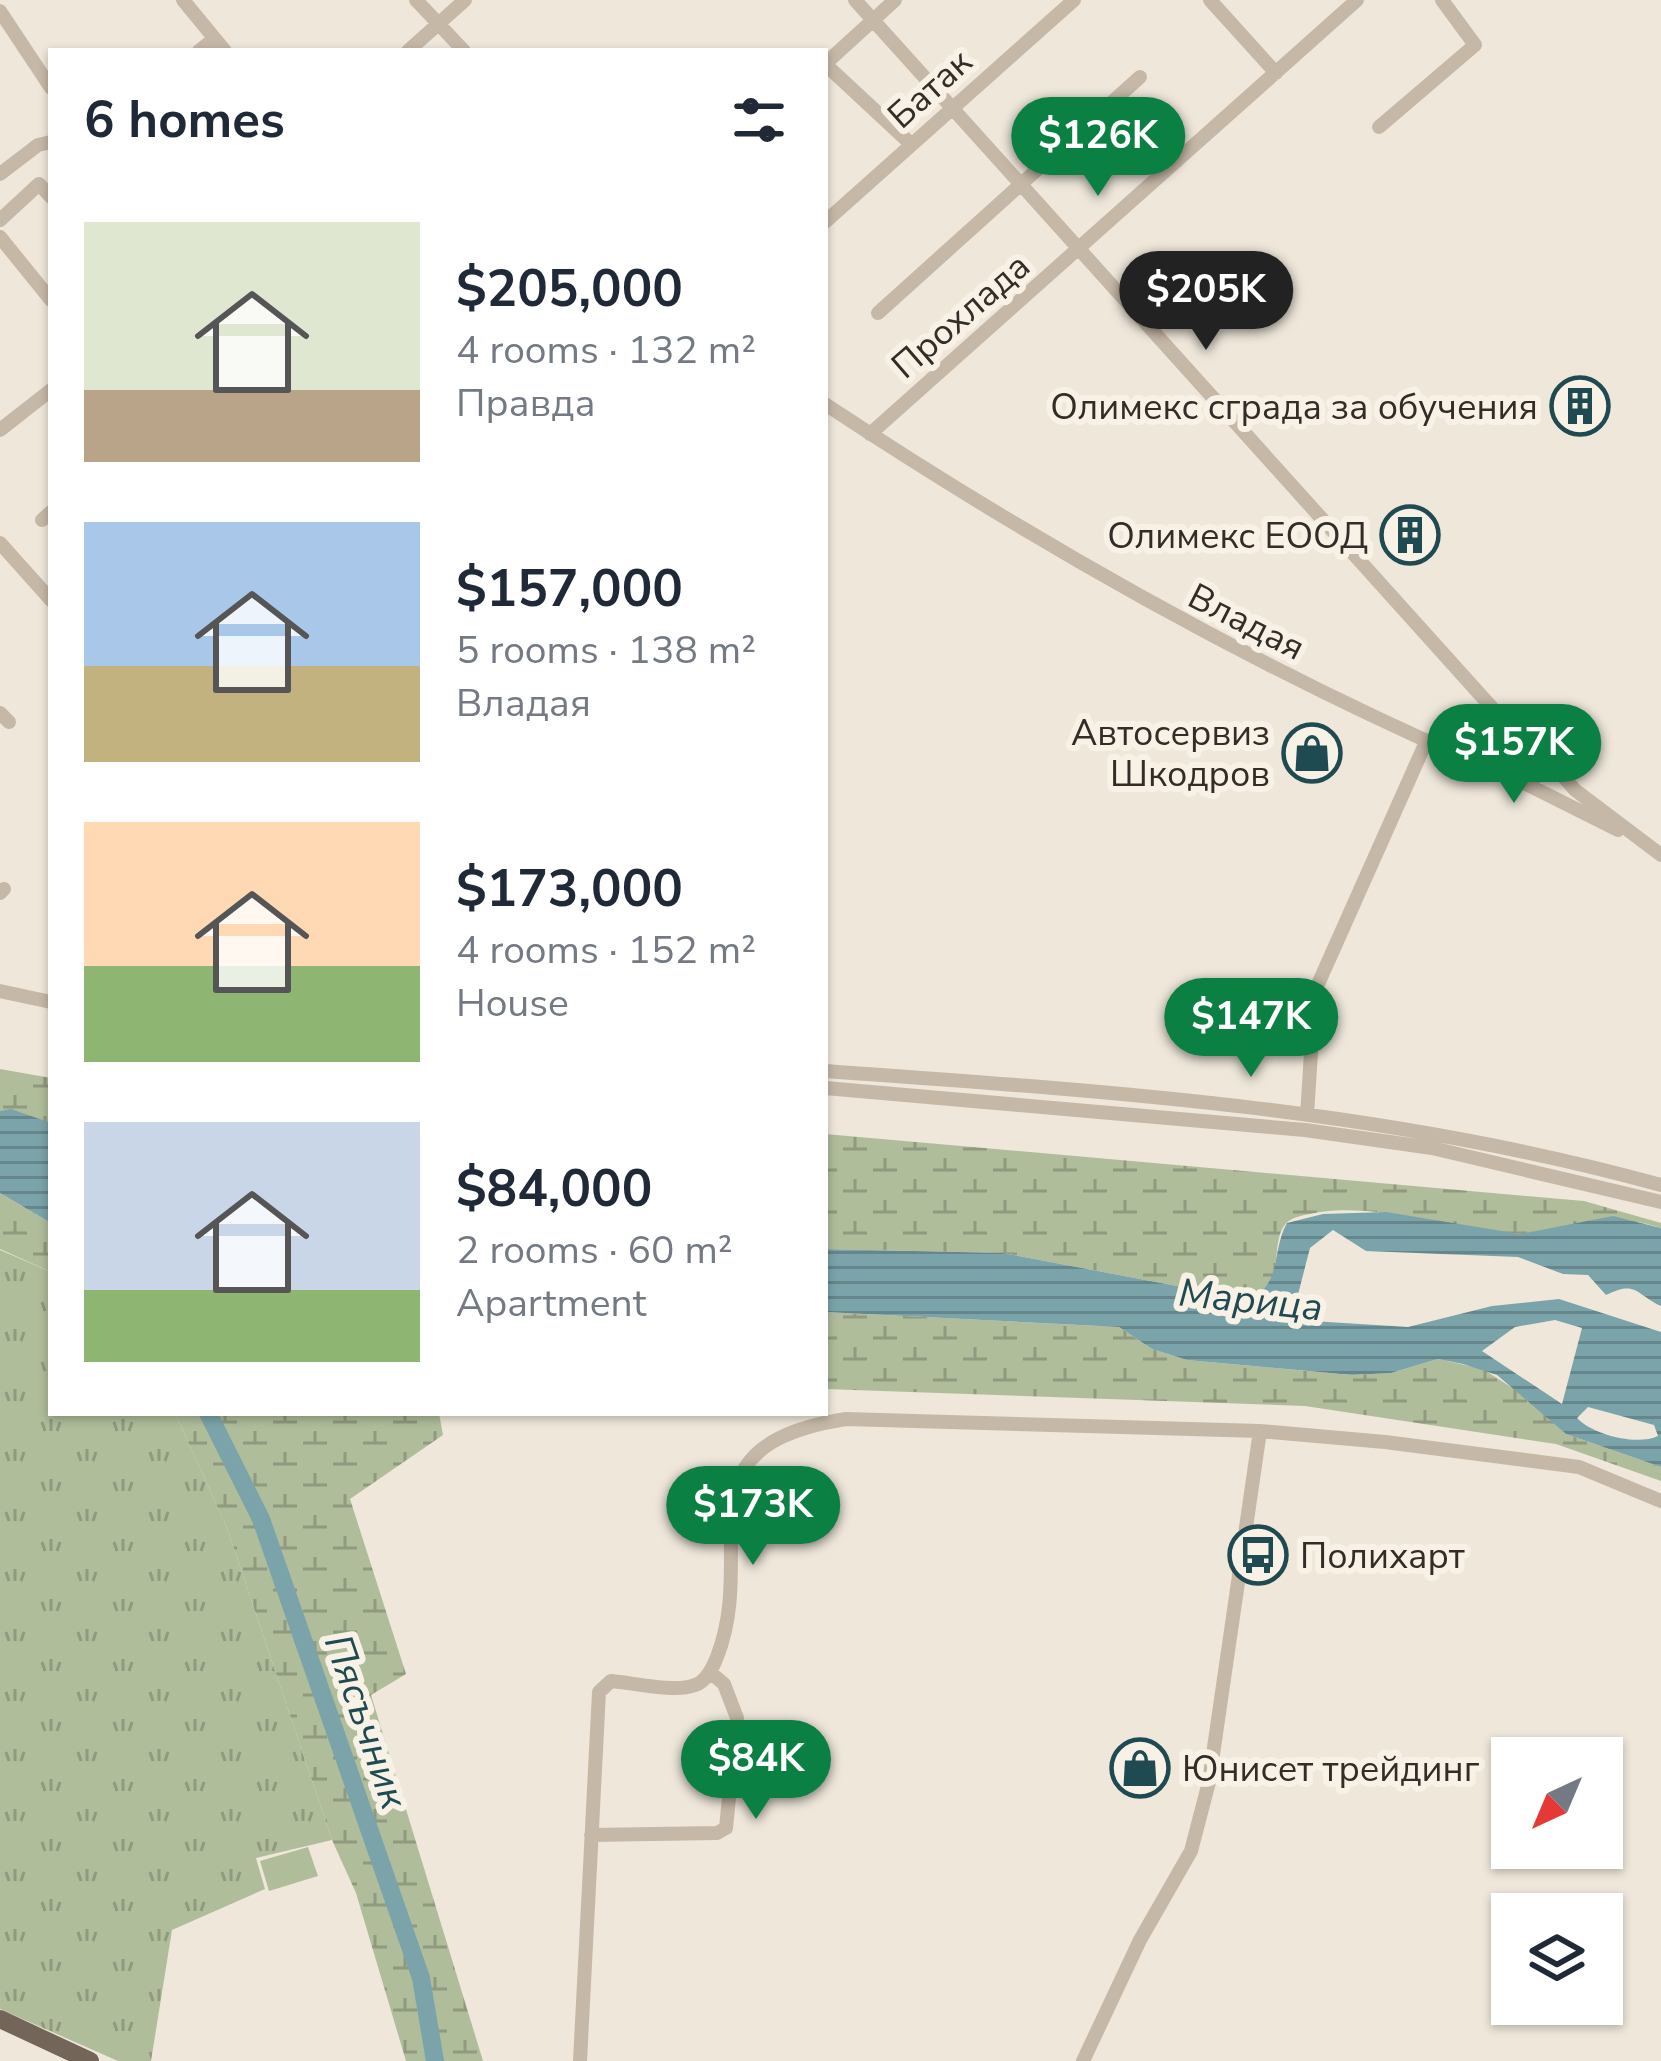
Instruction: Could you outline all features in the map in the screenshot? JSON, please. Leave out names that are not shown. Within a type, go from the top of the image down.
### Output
[{"type":"main road","points":[[0,2019],[90,2061]]},
{"type":"street","points":[[183,0],[220,45]]},
{"type":"street","points":[[416,0],[461,48]]},
{"type":"street","points":[[411,48],[465,0]]},
{"type":"street","name":"Владая","points":[[855,0],[1521,740],[1543,753],[1576,790],[1661,854]]},
{"type":"street","points":[[828,61],[895,0]]},
{"type":"street","name":"Батак","points":[[828,220],[1074,0]]},
{"type":"street","points":[[1210,0],[1276,73]]},
{"type":"street","points":[[1379,128],[1475,45],[1442,0]]},
{"type":"street","name":"Прохлада","points":[[870,434],[1276,73],[1348,3]]},
{"type":"street","points":[[0,11],[48,83]]},
{"type":"street","points":[[828,67],[911,145]]},
{"type":"street","points":[[878,313],[1140,77]]},
{"type":"street","points":[[0,174],[48,143]]},
{"type":"street","points":[[0,220],[39,184],[48,194]]},
{"type":"street","points":[[0,237],[48,294]]},
{"type":"street","points":[[0,430],[48,392]]},
{"type":"street","name":"Владая","points":[[828,406],[1135,598],[1426,742],[1634,836]]},
{"type":"street","points":[[0,543],[48,597]]},
{"type":"street","points":[[1468,758],[1504,752],[1521,740]]},
{"type":"street","points":[[1305,1130],[1315,991],[1426,742]]},
{"type":"street","points":[[1504,752],[1502,765],[1516,780],[1540,774],[1543,753]]},
{"type":"street","points":[[0,991],[48,1001]]},
{"type":"street","points":[[828,1071],[1172,1096],[1307,1111],[1542,1154],[1661,1186]]},
{"type":"street","points":[[828,1088],[1305,1130],[1432,1148],[1661,1202]]},
{"type":"street","points":[[580,2061],[604,1684],[691,1687],[710,1672],[724,1636],[737,1478],[759,1451],[804,1426],[846,1420],[1260,1431],[1562,1465],[1661,1501]]},
{"type":"street","points":[[1083,2061],[1195,1838],[1209,1782],[1260,1431]]},
{"type":"street","points":[[591,1834],[717,1833],[726,1828],[737,1718],[724,1684],[710,1672]]},
{"type":"green space","points":[[0,1069],[48,1077],[48,1122],[0,1111]]},
{"type":"green space","points":[[828,1134],[1584,1201],[1661,1223],[1661,1228],[1603,1220],[1526,1234],[1383,1213],[1326,1211],[1286,1223],[1268,1285],[1258,1294],[1240,1298],[1003,1253],[828,1249]]},
{"type":"green space","points":[[0,1193],[48,1221],[48,1271],[0,1249]]},
{"type":"green space","points":[[0,1250],[48,1271],[48,1416],[176,1416],[227,1528],[332,1840],[256,1858],[265,1889],[172,1930],[151,2061],[118,2061],[0,2009]]},
{"type":"green space","points":[[828,1312],[1119,1327],[1152,1349],[1187,1360],[1351,1375],[1391,1373],[1438,1359],[1483,1369],[1528,1398],[1566,1434],[1661,1467],[1661,1481],[1556,1444],[1305,1406],[828,1389]]},
{"type":"green space","points":[[176,1416],[440,1416],[443,1435],[350,1499],[406,1674],[371,1695],[483,2061],[406,2061],[356,1893],[332,1840],[227,1528]]},
{"type":"green space","points":[[308,1847],[318,1876],[269,1891],[260,1861]]},
{"type":"water","points":[[11,1109],[48,1122],[48,1221],[0,1193],[0,1111]]},
{"type":"water","name":"Марица","points":[[1386,1212],[1520,1234],[1613,1216],[1661,1228],[1661,1306],[1630,1289],[1606,1295],[1588,1275],[1563,1274],[1518,1257],[1366,1251],[1333,1230],[1310,1248],[1295,1306],[1312,1321],[1408,1327],[1492,1306],[1559,1299],[1661,1332],[1661,1467],[1566,1434],[1497,1375],[1438,1359],[1391,1373],[1352,1375],[1187,1360],[1152,1349],[1119,1327],[828,1312],[828,1249],[1003,1253],[1240,1298],[1254,1295],[1270,1281],[1287,1223],[1323,1214]],"holes":[[[1555,1320],[1582,1328],[1562,1404],[1482,1351],[1515,1327]],[[1588,1407],[1654,1425],[1658,1436],[1627,1439],[1593,1429],[1577,1418]]]},
{"type":"waterway","name":"Пясъчник","points":[[210,1416],[261,1519],[421,1978],[435,2061]]},
{"type":"place","name":"Олимекс сграда за обучения","points":[[1580,406]]},
{"type":"place","name":"Олимекс ЕООД","points":[[1410,535]]},
{"type":"place","name":"Автосервиз Шкодров","points":[[1312,753]]},
{"type":"place","name":"Полихарт","points":[[1258,1555]]},
{"type":"place","name":"Юнисет трейдинг","points":[[1140,1768]]}]
